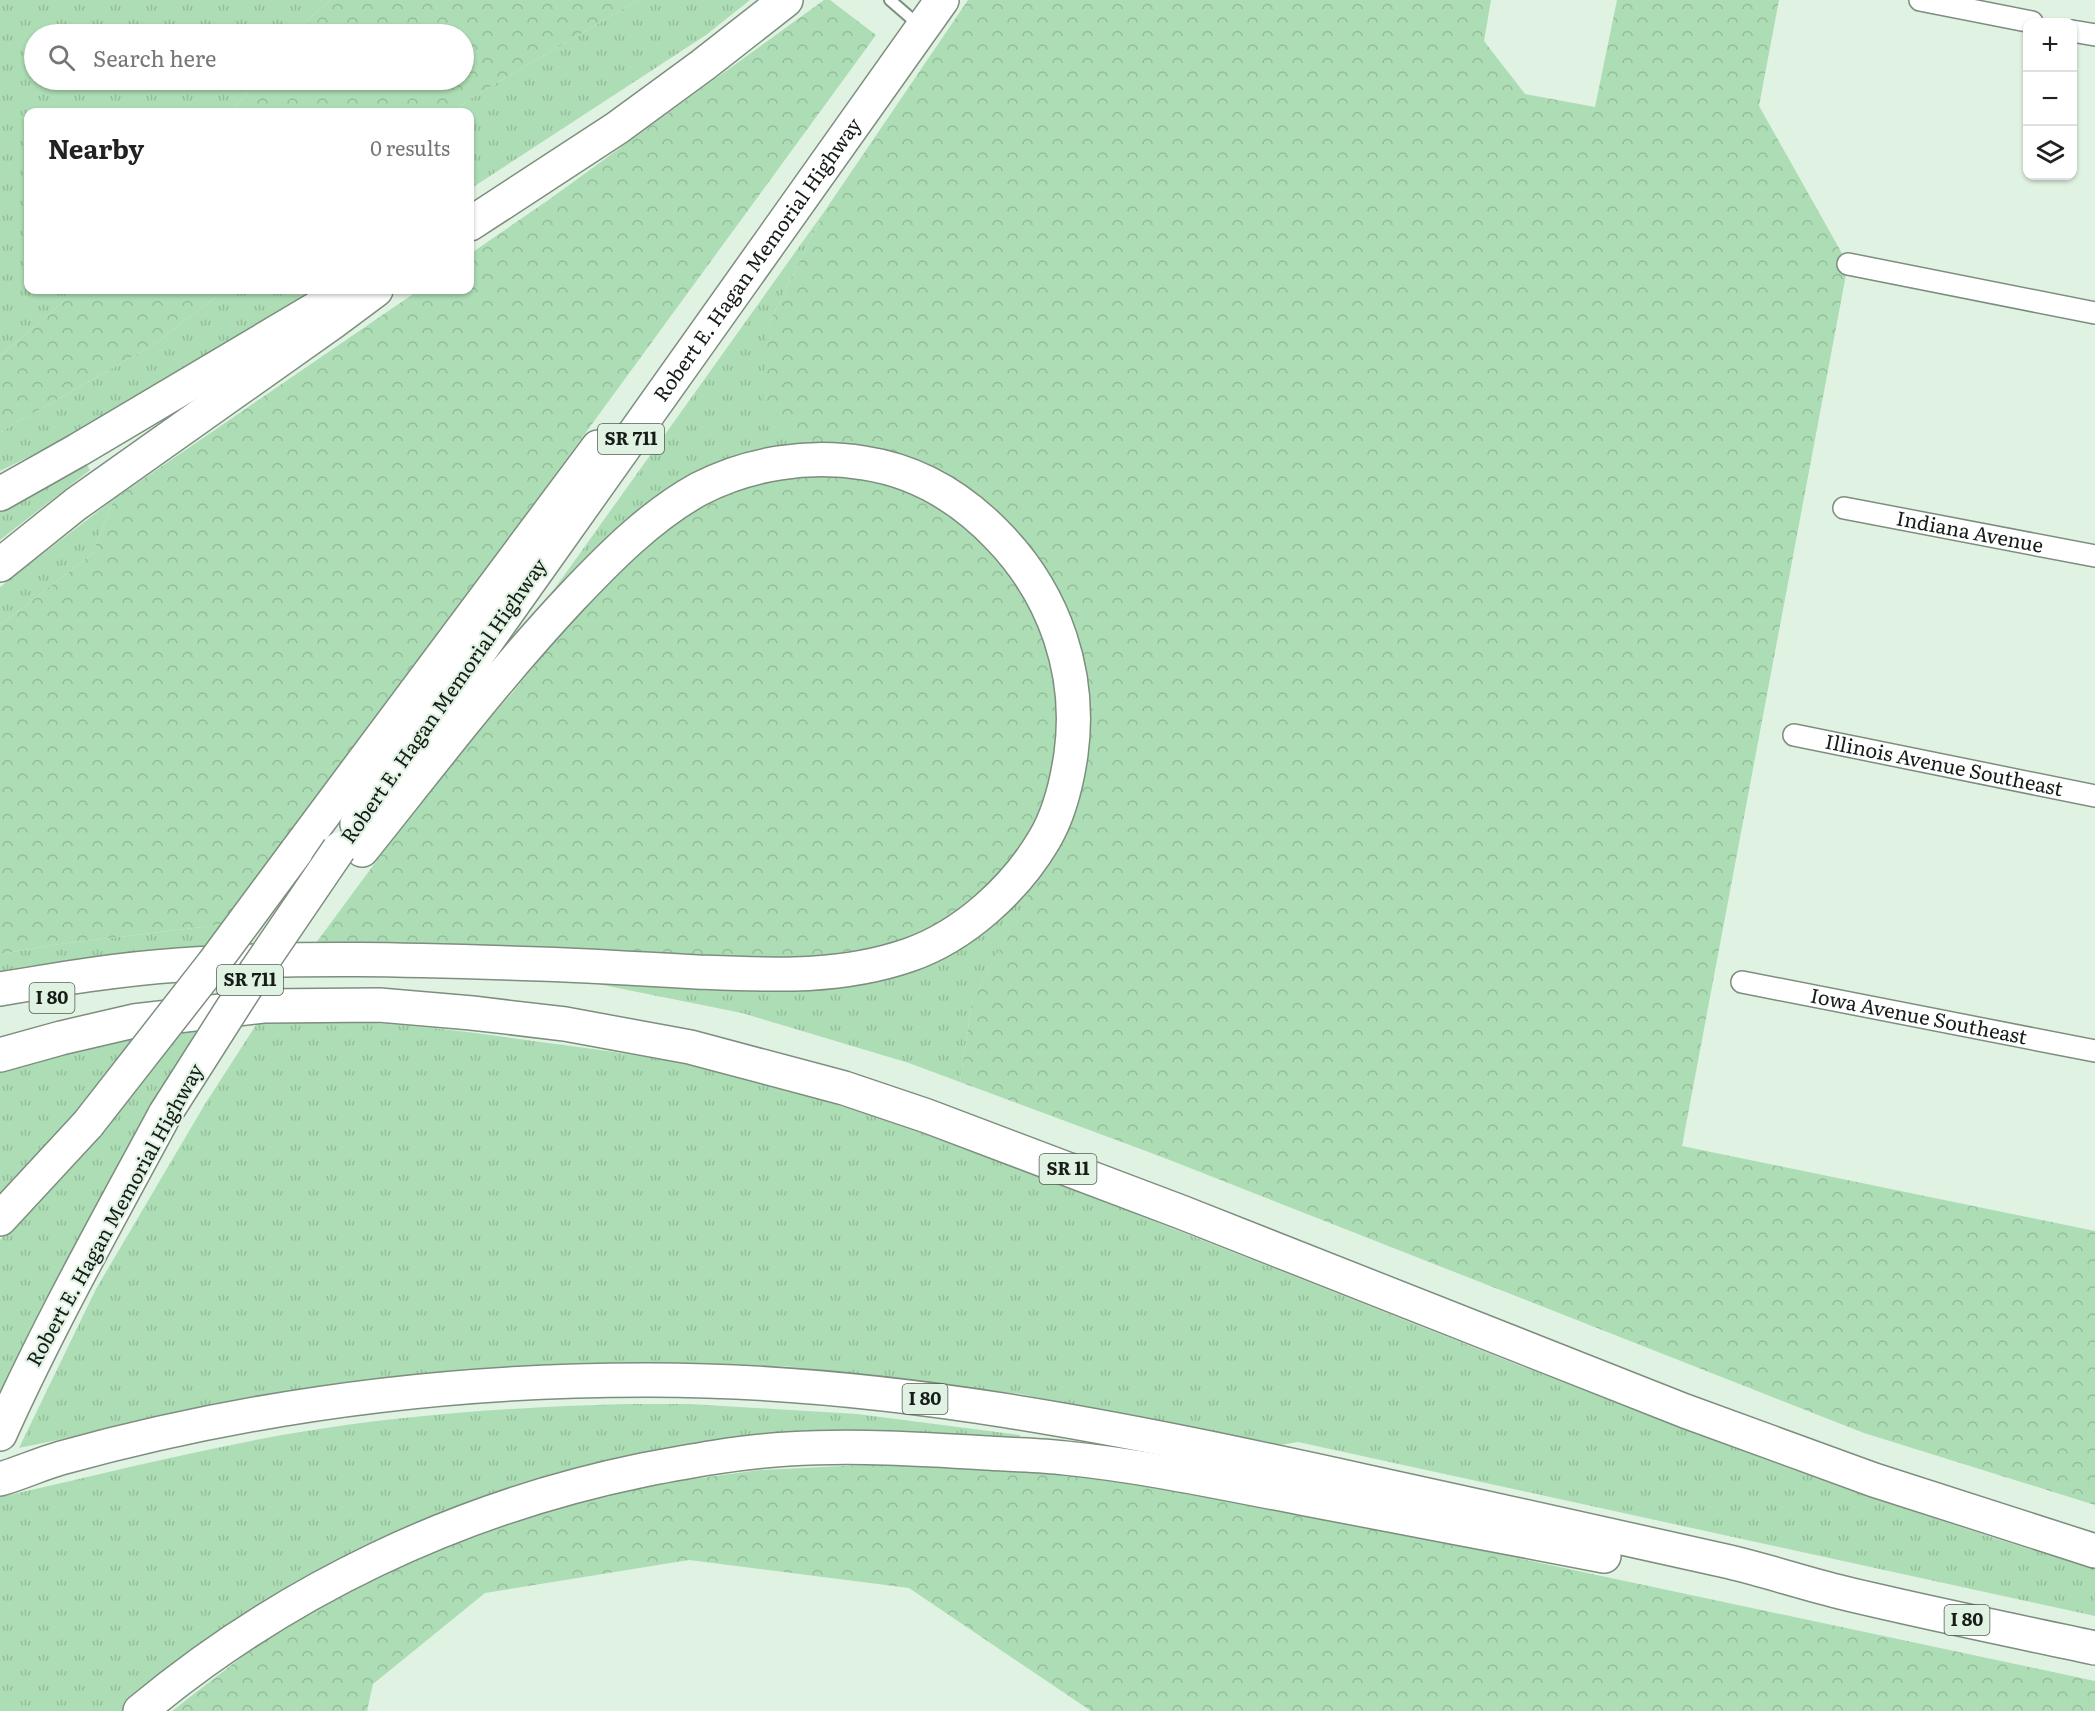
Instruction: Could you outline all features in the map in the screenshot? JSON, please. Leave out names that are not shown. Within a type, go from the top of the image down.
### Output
[{"type":"highway","points":[[474,221],[617,128],[786,0]]},
{"type":"highway","name":"Robert E. Hagan Memorial Highway","points":[[0,1434],[81,1270],[165,1114],[255,971],[351,850],[434,713],[942,0]]},
{"type":"highway","points":[[0,1219],[88,1124],[213,964],[677,341],[764,251]]},
{"type":"highway","points":[[0,494],[341,294]]},
{"type":"highway","points":[[0,565],[76,504],[371,294]]},
{"type":"highway","points":[[0,988],[69,977],[177,965],[301,959],[393,959],[551,964],[803,975],[854,969],[916,953],[971,921],[994,901],[1024,868],[1046,837],[1070,764],[1074,727],[1066,653],[1038,586],[1014,553],[988,525],[964,506],[924,480],[881,466],[839,459],[774,463],[742,472],[702,488],[681,500],[639,531],[600,568],[524,648],[351,850]]},
{"type":"highway","name":"I 80","points":[[0,1006],[151,988],[304,984],[381,987],[566,1007],[702,1031],[832,1066],[979,1115],[1719,1405],[1841,1449],[2095,1531]]},
{"type":"highway","name":"SR 11","points":[[0,1055],[135,1021],[262,1006],[379,1005],[472,1012],[565,1024],[736,1058],[844,1088],[927,1116],[1159,1204],[1685,1411],[1874,1480],[2095,1551]]},
{"type":"highway","name":"I 80","points":[[0,1479],[57,1459],[234,1419],[318,1404],[404,1394],[564,1381],[648,1380],[809,1386],[978,1405],[1202,1445],[1738,1563],[1840,1592],[2095,1648]]},
{"type":"highway","points":[[140,1711],[204,1660],[280,1611],[374,1559],[469,1519],[588,1482],[692,1460],[786,1449],[876,1447],[930,1449],[1062,1458],[1149,1469],[1732,1581],[1840,1592]]},
{"type":"street","points":[[1920,0],[2023,20]]},
{"type":"street","points":[[2077,32],[2095,35]]},
{"type":"street","points":[[1848,264],[2095,313]]},
{"type":"street","name":"Indiana Avenue","points":[[1844,508],[2095,556]]},
{"type":"street","name":"Illinois Avenue Southeast","points":[[1794,735],[2095,796]]},
{"type":"street","name":"Iowa Avenue Southeast","points":[[1742,982],[2095,1051]]},
{"type":"lane","points":[[890,0],[922,28]]},
{"type":"green space","points":[[0,0],[331,0],[303,24],[24,24],[24,90],[250,90],[234,108],[24,108],[24,294],[72,294],[0,356]]},
{"type":"green space","points":[[331,0],[638,0],[473,97],[458,108],[234,108],[250,90],[474,90],[474,24],[303,24]]},
{"type":"green space","points":[[638,0],[750,0],[706,35],[474,186],[474,108],[458,108],[473,97]]},
{"type":"green space","points":[[824,0],[830,0],[876,35],[227,924],[60,944],[0,954],[0,625],[92,554],[114,499],[413,294],[474,294],[474,251]]},
{"type":"green space","points":[[968,0],[1491,0],[1484,41],[1525,94],[1595,107],[1617,0],[1779,0],[1759,106],[1848,264],[1682,1146],[2095,1231],[2095,1505],[1864,1433],[1162,1157],[960,1082],[972,1002],[1064,825],[1055,587],[856,446],[802,439],[763,400],[767,327],[824,212]]},
{"type":"green space","points":[[824,212],[767,327],[856,446],[558,594],[553,591]]},
{"type":"green space","points":[[72,294],[220,294],[153,345],[0,432],[0,356]]},
{"type":"green space","points":[[220,294],[309,294],[63,440],[0,471],[0,432],[153,345]]},
{"type":"green space","points":[[82,457],[90,470],[0,540],[0,505]]},
{"type":"green space","points":[[799,475],[845,475],[891,484],[920,496],[969,525],[1003,560],[1050,644],[1061,719],[1050,781],[1034,829],[991,887],[935,928],[872,953],[810,960],[436,945],[316,943],[442,772],[513,692],[577,614],[623,565],[674,522],[708,501],[750,484]]},
{"type":"green space","points":[[114,499],[92,554],[0,625],[0,587]]},
{"type":"green space","points":[[1049,855],[972,1002],[960,1082],[909,1063],[742,1013],[588,982],[835,988],[898,975]]},
{"type":"green space","points":[[227,924],[209,947],[27,966],[0,971],[0,954],[60,944]]},
{"type":"green space","points":[[258,1022],[404,1025],[616,1052],[729,1074],[859,1112],[1051,1181],[1771,1461],[1986,1535],[2095,1569],[2095,1616],[1298,1442],[1274,1446],[1020,1394],[784,1366],[490,1368],[245,1401],[19,1448],[96,1289],[205,1104]]},
{"type":"green space","points":[[199,1028],[119,1163],[0,1394],[0,1240],[106,1125],[185,1029]]},
{"type":"green space","points":[[142,1035],[39,1159],[0,1200],[0,1071],[63,1051]]},
{"type":"green space","points":[[625,1404],[690,1404],[857,1414],[1020,1435],[1019,1444],[652,1456],[123,1711],[0,1711],[0,1497],[220,1447],[294,1433],[376,1421],[459,1413]]},
{"type":"green space","points":[[925,1462],[1123,1478],[1272,1506],[2095,1681],[2095,1711],[1091,1711],[909,1588],[689,1560],[485,1593],[373,1684],[367,1711],[172,1711],[269,1636],[373,1576],[496,1524],[611,1490],[760,1470]]}]
